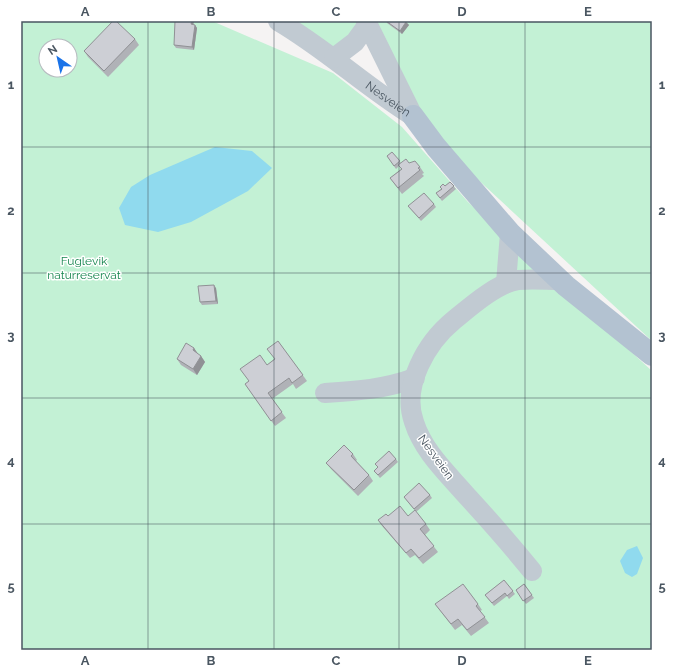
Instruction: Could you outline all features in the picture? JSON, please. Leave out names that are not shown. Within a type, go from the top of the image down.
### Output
[{"type":"main road","name":"Nesveien","points":[[413,116],[436,147],[510,233],[560,280],[652,354]]},
{"type":"street","name":"Nesveien","points":[[278,21],[334,58],[383,98],[413,116]]},
{"type":"street","points":[[334,58],[355,42],[367,23]]},
{"type":"street","points":[[367,23],[413,116]]},
{"type":"street","points":[[506,283],[510,233]]},
{"type":"street","name":"Nesveien","points":[[532,571],[438,462],[422,441],[413,420],[411,398],[415,378],[426,352],[438,334],[474,304],[506,283],[517,280],[560,280]]},
{"type":"street","points":[[325,393],[370,390],[396,385],[415,378]]},
{"type":"green space","name":"Fuglevik naturreservat","points":[[21,21],[212,21],[333,73],[402,127],[468,202],[652,371],[652,650],[21,650]]},
{"type":"green space","points":[[278,21],[652,21],[652,341],[473,175],[426,135],[368,25],[334,58]]},
{"type":"water","points":[[215,147],[252,151],[272,168],[248,191],[191,222],[158,232],[125,225],[119,208],[131,187],[150,175]]},
{"type":"water","points":[[637,546],[643,558],[637,574],[632,577],[625,573],[620,561],[627,550]]},
{"type":"building","points":[[113,21],[116,21],[135,39],[104,71],[84,51]]},
{"type":"building","points":[[175,21],[192,21],[191,24],[195,25],[192,47],[174,45]]},
{"type":"building","points":[[386,21],[405,21],[406,22],[400,31]]},
{"type":"building","points":[[392,152],[400,161],[394,166],[387,156]]},
{"type":"building","points":[[406,159],[409,163],[415,161],[420,167],[418,168],[420,170],[398,188],[390,178],[402,169],[398,165]]},
{"type":"building","points":[[450,182],[454,186],[440,198],[436,193],[442,189],[440,187],[443,184],[445,186]]},
{"type":"building","points":[[424,193],[434,204],[419,218],[408,206]]},
{"type":"building","points":[[214,285],[216,301],[200,302],[198,286]]},
{"type":"building","points":[[278,341],[303,375],[292,383],[289,378],[268,393],[282,412],[271,421],[245,384],[249,381],[240,369],[260,355],[267,365],[275,359],[267,349]]},
{"type":"building","points":[[186,343],[194,348],[193,350],[201,356],[193,369],[177,359]]},
{"type":"building","points":[[344,445],[353,454],[351,456],[369,475],[354,490],[326,463]]},
{"type":"building","points":[[389,451],[396,459],[378,475],[374,471],[378,467],[375,464]]},
{"type":"building","points":[[419,483],[430,495],[414,509],[404,497]]},
{"type":"building","points":[[400,506],[408,516],[415,510],[426,524],[420,529],[434,546],[419,558],[411,549],[406,553],[378,520],[386,514],[388,516]]},
{"type":"building","points":[[504,580],[513,591],[507,596],[505,593],[492,603],[485,595]]},
{"type":"building","points":[[463,584],[478,604],[476,606],[485,617],[467,630],[458,619],[451,624],[435,604]]},
{"type":"building","points":[[524,584],[532,595],[523,601],[516,590]]}]
